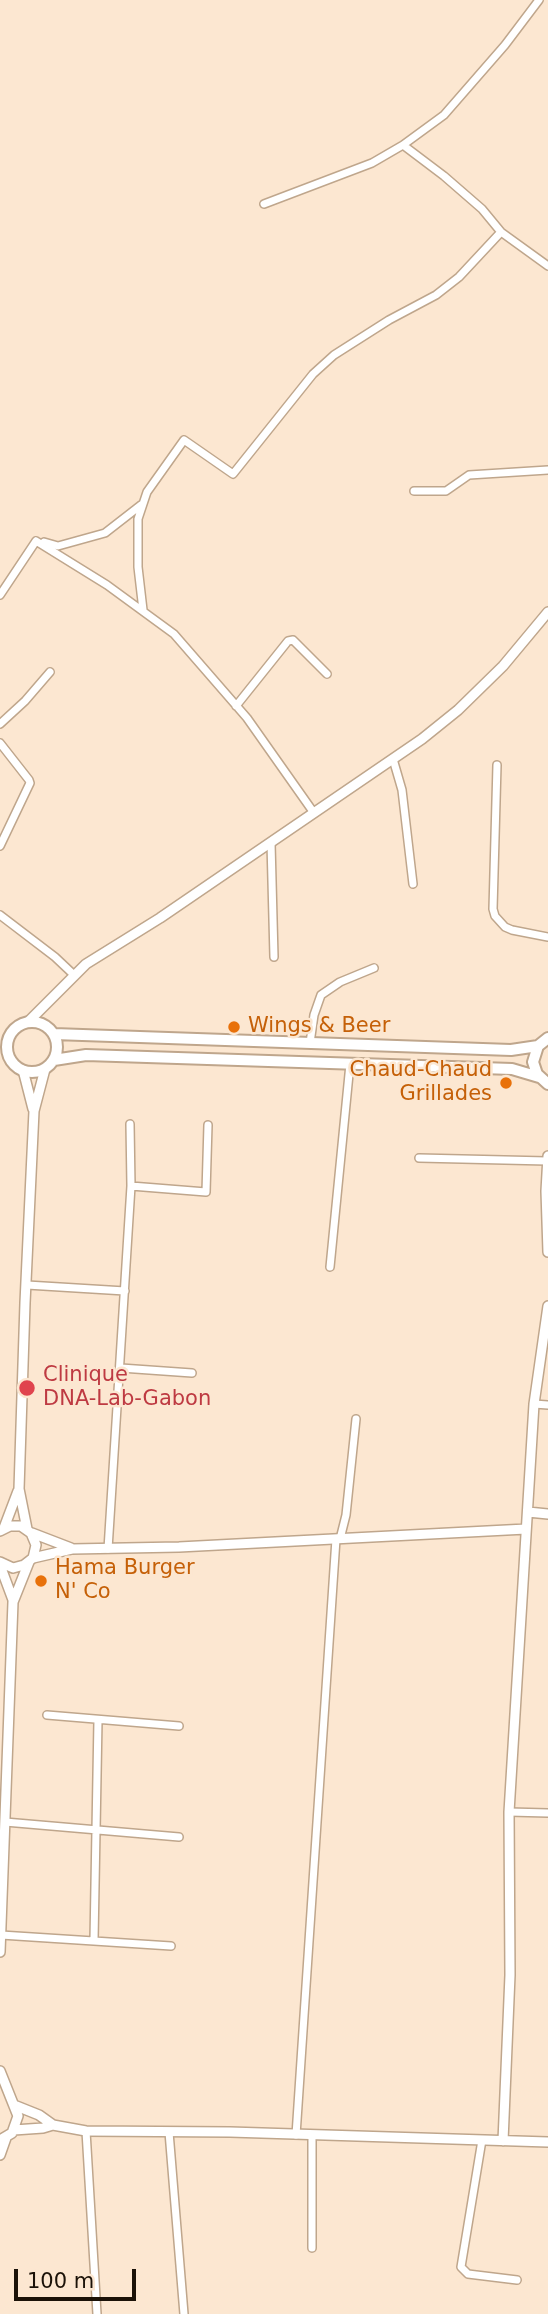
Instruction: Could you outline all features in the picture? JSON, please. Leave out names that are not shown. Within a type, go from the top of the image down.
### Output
[{"type":"main road","points":[[0,1033],[13,1030],[29,1021],[43,1024],[54,1034],[58,1047],[54,1060],[45,1069],[34,1072],[18,1067],[0,1056]]},
{"type":"main road","points":[[13,1030],[7,1046],[8,1054],[18,1067]]},
{"type":"main road","points":[[54,1034],[511,1050],[544,1041]]},
{"type":"main road","points":[[544,1041],[533,1062],[544,1080]]},
{"type":"main road","points":[[54,1060],[86,1055],[512,1069],[544,1080]]},
{"type":"street","points":[[264,204],[372,163],[402,145],[452,108],[539,0]]},
{"type":"street","points":[[402,145],[482,209],[501,232],[548,266]]},
{"type":"street","points":[[143,610],[136,532],[141,505],[154,481],[184,440],[233,474],[313,374],[334,355],[380,325],[436,295],[459,277],[501,232]]},
{"type":"street","points":[[414,491],[446,491],[469,475],[548,470]]},
{"type":"street","points":[[36,541],[58,546],[105,533],[141,505]]},
{"type":"street","points":[[0,595],[36,541]]},
{"type":"street","points":[[36,541],[143,610],[174,634],[236,706],[289,774],[314,813]]},
{"type":"street","points":[[29,1021],[73,974],[271,844],[422,738],[467,701],[503,666],[548,612]]},
{"type":"street","points":[[236,706],[288,641],[293,640],[327,674]]},
{"type":"street","points":[[0,724],[50,672]]},
{"type":"street","points":[[0,743],[30,783],[0,846]]},
{"type":"street","points":[[393,759],[402,790],[413,884]]},
{"type":"street","points":[[497,765],[495,916],[505,927],[512,930],[548,937]]},
{"type":"street","points":[[271,844],[274,957]]},
{"type":"street","points":[[0,915],[73,974]]},
{"type":"street","points":[[310,1043],[314,1015],[321,995],[340,982],[374,968]]},
{"type":"street","points":[[544,1041],[548,1027]]},
{"type":"street","points":[[330,1267],[350,1064]]},
{"type":"street","points":[[18,1067],[34,1111]]},
{"type":"street","points":[[13,1602],[36,1545],[29,1531],[19,1489],[34,1111],[45,1069]]},
{"type":"street","points":[[108,1549],[131,1186],[130,1124]]},
{"type":"street","points":[[131,1186],[206,1192],[208,1125]]},
{"type":"street","points":[[419,1158],[548,1158],[548,1252]]},
{"type":"street","points":[[27,1285],[125,1292]]},
{"type":"street","points":[[503,2141],[510,1975],[509,1812],[534,1404],[548,1306]]},
{"type":"street","points":[[121,1368],[192,1373]]},
{"type":"street","points":[[534,1404],[548,1405]]},
{"type":"street","points":[[296,2135],[338,1539],[346,1516],[356,1419]]},
{"type":"street","points":[[2,1529],[19,1489]]},
{"type":"street","points":[[528,1512],[548,1514]]},
{"type":"street","points":[[2,1529],[16,1525],[72,1549]]},
{"type":"street","points":[[0,1563],[13,1568],[72,1549],[526,1529]]},
{"type":"street","points":[[0,1563],[13,1602],[0,1952]]},
{"type":"street","points":[[47,1715],[179,1726]]},
{"type":"street","points":[[94,1940],[97,1720]]},
{"type":"street","points":[[509,1812],[548,1813]]},
{"type":"street","points":[[4,1829],[96,1829],[179,1837]]},
{"type":"street","points":[[1,1935],[171,1946]]},
{"type":"street","points":[[0,2071],[18,2116],[14,2130],[3,2139],[0,2155]]},
{"type":"street","points":[[0,2095],[53,2125],[86,2131],[548,2142]]},
{"type":"street","points":[[14,2130],[53,2125]]},
{"type":"street","points":[[86,2131],[97,2314]]},
{"type":"street","points":[[169,2132],[184,2314]]},
{"type":"street","points":[[312,2135],[312,2248]]},
{"type":"street","points":[[482,2140],[461,2267],[468,2274],[517,2280]]},
{"type":"place","name":"Wings & Beer","points":[[234,1027]]},
{"type":"place","name":"Chaud-Chaud Grillades","points":[[506,1083]]},
{"type":"place","name":"Clinique DNA-Lab-Gabon","points":[[27,1388]]},
{"type":"place","name":"Hama Burger N' Co","points":[[41,1581]]}]
